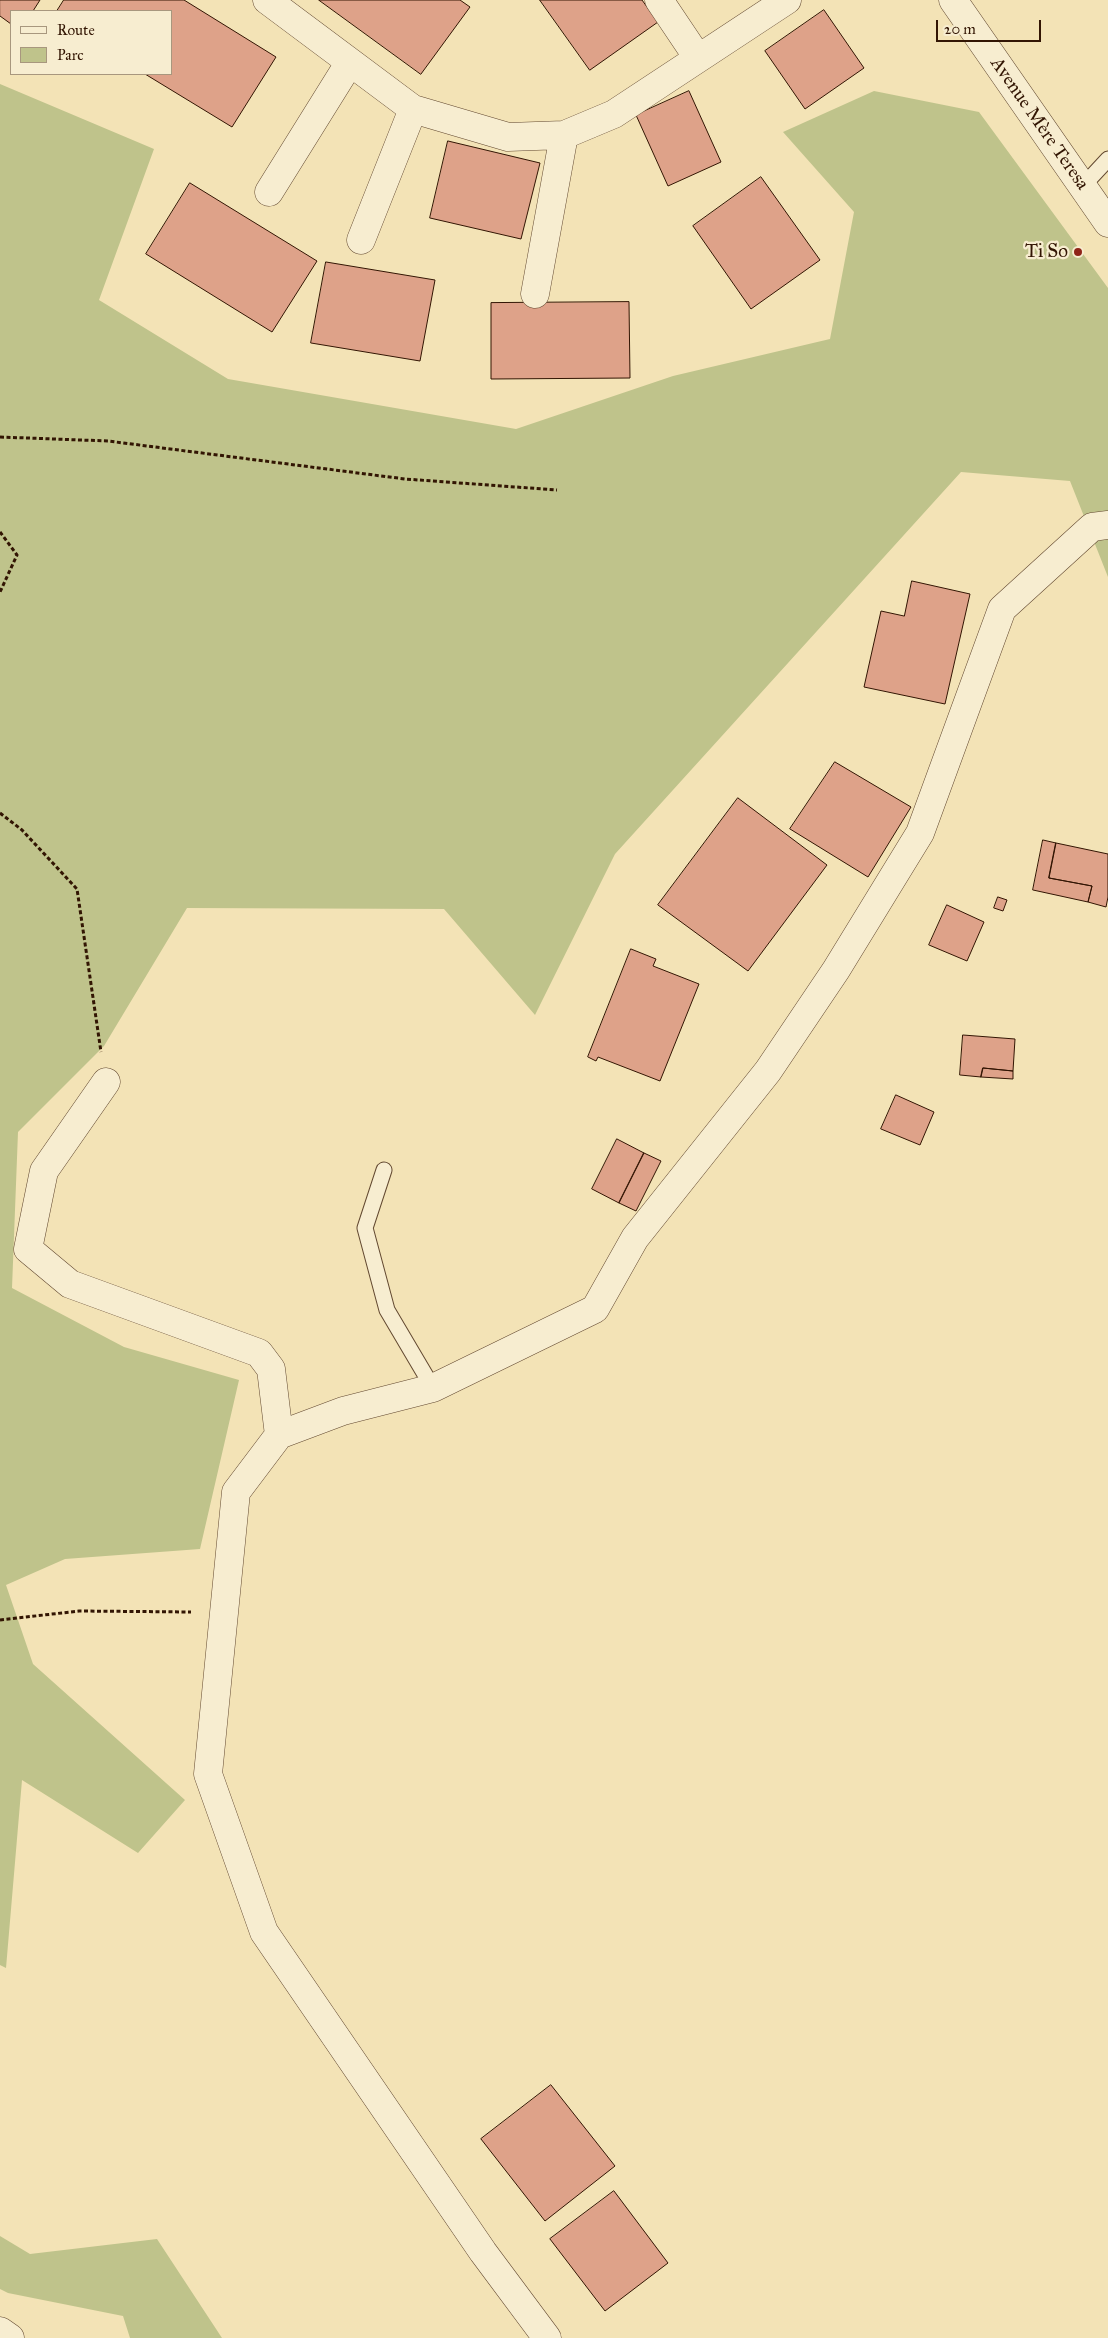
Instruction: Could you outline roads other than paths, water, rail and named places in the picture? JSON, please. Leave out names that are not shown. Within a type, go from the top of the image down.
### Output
[{"type":"street","points":[[267,0],[413,109],[508,137],[564,135],[614,114],[787,0]]},
{"type":"street","points":[[659,0],[698,58]]},
{"type":"street","name":"Avenue Mère Teresa","points":[[953,0],[1108,223]]},
{"type":"street","points":[[268,192],[350,62]]},
{"type":"street","points":[[361,240],[413,109]]},
{"type":"street","points":[[535,294],[564,135]]},
{"type":"street","points":[[547,2338],[483,2252],[264,1932],[208,1774],[236,1492],[278,1435],[343,1411],[433,1388],[595,1309],[635,1238],[768,1071],[836,970],[920,833],[1002,609],[1092,527],[1108,525]]},
{"type":"street","points":[[106,1082],[44,1171],[28,1249],[70,1284],[259,1353],[271,1369],[278,1435]]},
{"type":"street","points":[[0,2331],[10,2338]]},
{"type":"lane","points":[[1082,187],[1108,159]]},
{"type":"lane","points":[[384,1170],[365,1228],[387,1310],[433,1388]]},
{"type":"place","name":"Ti So","points":[[1078,252]]}]
